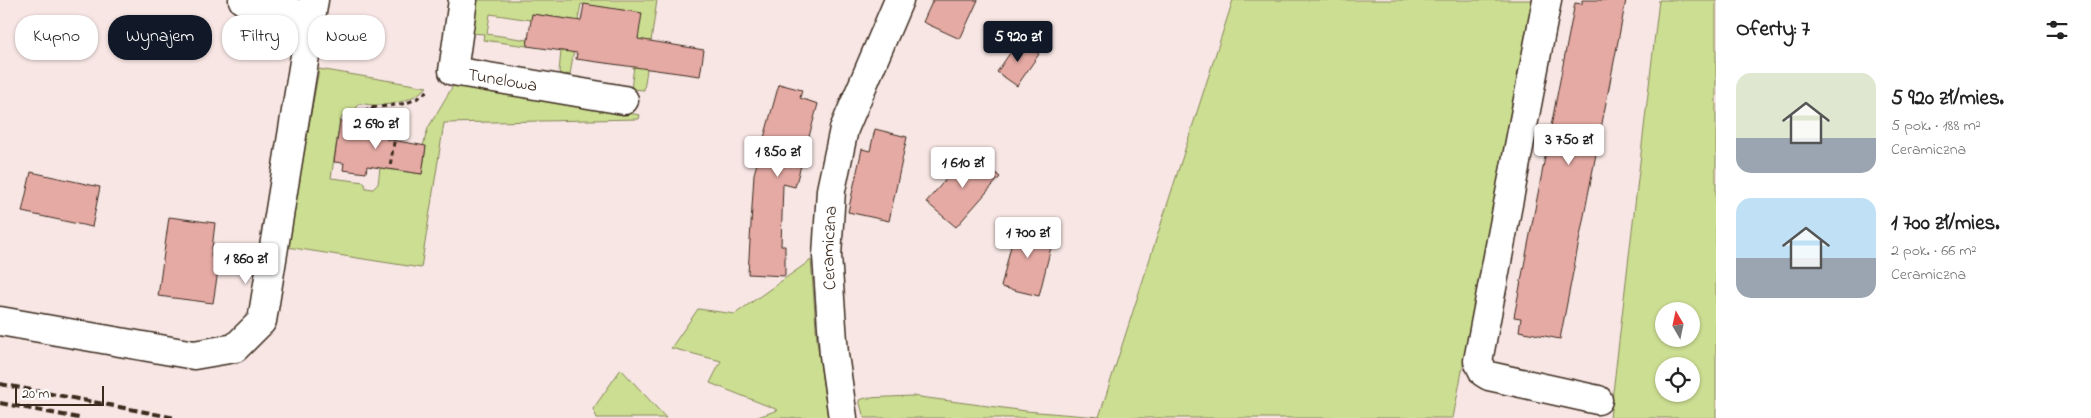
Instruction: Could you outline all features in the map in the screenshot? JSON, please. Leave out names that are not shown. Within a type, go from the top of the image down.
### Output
[{"type":"street","points":[[0,321],[194,354],[235,348],[262,321],[312,8],[243,0]]},
{"type":"street","name":"Tunelowa","points":[[463,0],[452,71],[624,100]]},
{"type":"street","name":"Ceramiczna","points":[[843,418],[834,355],[827,256],[831,190],[844,129],[899,0]]},
{"type":"street","points":[[1547,0],[1478,361],[1484,373],[1489,376],[1598,400]]},
{"type":"path","points":[[364,121],[366,110],[411,102],[424,94],[430,87]]},
{"type":"path","points":[[371,108],[388,121],[396,131],[390,166]]},
{"type":"green space","points":[[475,0],[657,0],[644,90],[631,89],[641,13],[581,4],[577,26],[568,19],[532,14],[531,20],[490,14],[487,34],[528,40],[527,46],[483,40],[484,34],[470,33]]},
{"type":"green space","points":[[1233,0],[1533,0],[1453,418],[864,418],[859,400],[912,396],[1026,411],[1099,417]]},
{"type":"green space","points":[[1659,0],[1716,0],[1716,418],[1610,418]]},
{"type":"green space","points":[[577,29],[570,75],[566,74],[565,78],[559,72],[561,51],[564,51]]},
{"type":"green space","points":[[319,69],[427,87],[409,99],[395,103],[381,105],[358,104],[355,113],[342,117],[331,178],[364,182],[366,188],[373,189],[378,184],[380,168],[422,174],[426,147],[423,146],[428,128],[454,84],[640,115],[639,119],[444,123],[421,268],[287,247]]},
{"type":"green space","points":[[811,260],[817,341],[828,418],[755,418],[778,410],[710,383],[721,361],[671,348],[698,309],[735,314]]},
{"type":"green space","points":[[621,369],[666,418],[597,418],[593,409]]},
{"type":"building","points":[[933,0],[978,0],[960,39],[923,22]]},
{"type":"building","points":[[1582,0],[1626,0],[1560,339],[1519,331],[1521,318],[1514,317],[1575,3],[1582,4]]},
{"type":"building","points":[[584,4],[642,13],[638,39],[704,50],[700,76],[576,59],[577,53],[527,46],[532,14],[581,21]]},
{"type":"building","points":[[1019,40],[1039,54],[1017,86],[997,72]]},
{"type":"building","points":[[779,84],[802,90],[800,98],[818,104],[795,187],[783,184],[781,246],[785,246],[785,276],[748,274],[754,174]]},
{"type":"building","points":[[340,121],[388,127],[386,139],[426,146],[422,174],[367,166],[366,173],[343,170],[344,163],[334,162]]},
{"type":"building","points":[[875,129],[907,137],[889,221],[848,212],[862,149],[870,151]]},
{"type":"building","points":[[971,151],[1000,177],[956,227],[926,202]]},
{"type":"building","points":[[31,172],[100,187],[92,227],[22,212]]},
{"type":"building","points":[[169,217],[215,223],[211,257],[220,258],[213,303],[158,296]]},
{"type":"building","points":[[1017,221],[1055,231],[1039,296],[1001,287]]},
{"type":"railway","points":[[0,384],[176,418]]},
{"type":"railway","points":[[0,403],[79,418]]}]
